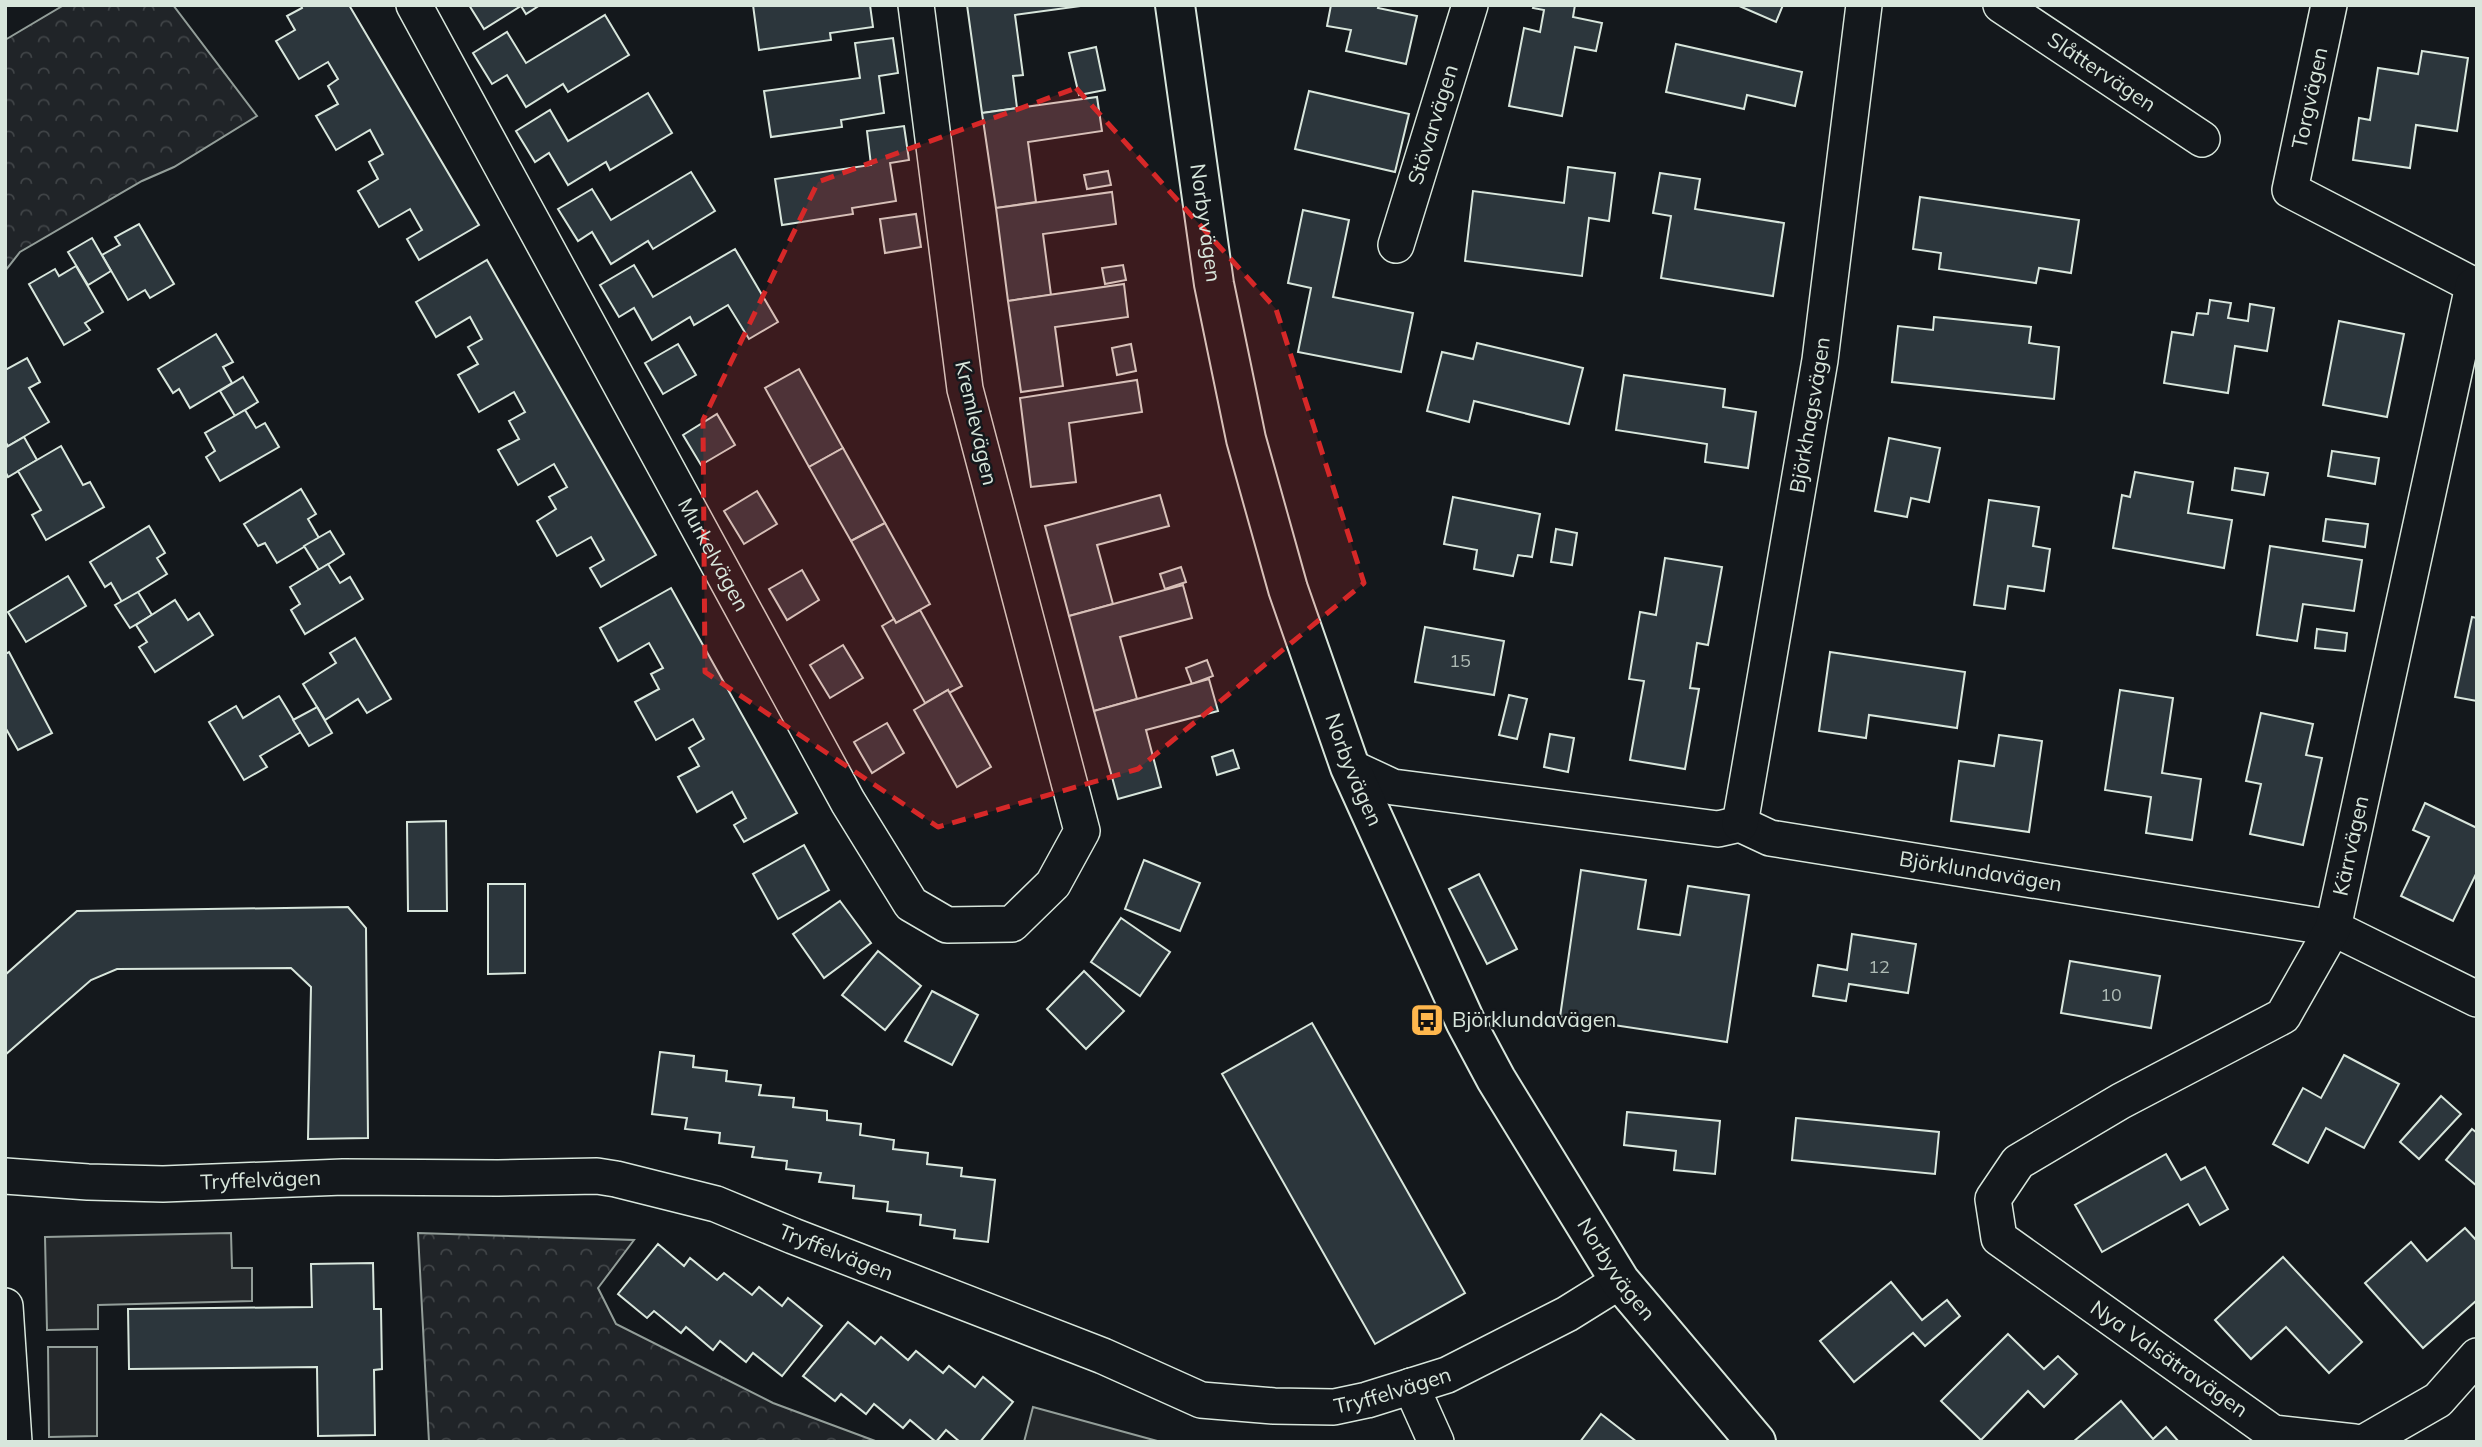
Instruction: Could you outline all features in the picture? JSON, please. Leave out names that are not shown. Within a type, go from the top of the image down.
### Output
[{"type":"street","name":"Murkelvägen","points":[[414,5],[841,790],[911,904],[947,925],[1012,925],[1052,884],[1082,831]]},
{"type":"street","name":"Kremlevägen","points":[[916,5],[965,389],[1082,831]]},
{"type":"street","name":"Norbyvägen","points":[[1175,5],[1214,284],[1246,439],[1288,589],[1350,767],[1465,1021],[1496,1079],[1620,1281],[1756,1442]]},
{"type":"street","name":"Stövarvägen","points":[[1396,245],[1471,5]]},
{"type":"street","name":"Björkhagsvägen","points":[[1740,824],[1820,360],[1864,5]]},
{"type":"street","name":"Slåttervägen","points":[[2001,5],[2202,139]]},
{"type":"street","name":"Torgvägen","points":[[2329,5],[2290,190],[2475,286]]},
{"type":"street","name":"Kärrvägen","points":[[1999,1238],[1993,1199],[2018,1162],[2121,1101],[2283,1016],[2333,928],[2475,286]]},
{"type":"street","name":"Björklundavägen","points":[[1350,767],[1393,787],[1718,828],[1740,824],[1770,838],[2333,928],[2477,999]]},
{"type":"street","name":"Tryffelvägen","points":[[5,1176],[163,1184],[343,1177],[607,1177],[653,1186],[716,1204],[1103,1356],[1201,1400],[1273,1406],[1334,1407],[1367,1400],[1447,1375],[1567,1314],[1620,1281]]},
{"type":"street","name":"Nya Valsätravägen","points":[[1999,1238],[2273,1433],[2354,1442]]},
{"type":"street","points":[[5,1306],[14,1442]]},
{"type":"street","points":[[2365,1442],[2438,1401],[2477,1356]]},
{"type":"street","points":[[1411,1386],[1436,1442]]},
{"type":"highlighted area","points":[[1076,88],[1276,309],[1364,583],[1138,769],[938,827],[705,672],[703,420],[818,182]]},
{"type":"green space","points":[[64,5],[173,5],[257,116],[174,167],[142,181],[20,252],[5,271],[5,40]]},
{"type":"green space","points":[[418,1233],[634,1240],[598,1288],[616,1324],[773,1403],[878,1442],[429,1442]]},
{"type":"shaded area","points":[[231,1233],[232,1268],[252,1268],[252,1301],[98,1305],[98,1329],[47,1330],[45,1237]]},
{"type":"shaded area","points":[[48,1347],[97,1347],[97,1436],[49,1437]]},
{"type":"shaded area","points":[[1033,1407],[1161,1442],[1024,1442]]},
{"type":"building","points":[[301,5],[349,5],[479,225],[419,260],[407,239],[422,230],[410,209],[379,227],[358,191],[378,179],[369,162],[383,154],[370,130],[336,150],[316,116],[338,104],[328,86],[338,79],[328,62],[299,79],[276,41],[295,30],[287,16],[302,8]]},
{"type":"building","points":[[469,5],[540,5],[526,14],[521,6],[484,29]]},
{"type":"building","points":[[753,5],[870,5],[873,27],[830,33],[831,40],[759,50]]},
{"type":"building","points":[[967,5],[1088,5],[1015,15],[1023,75],[1013,76],[1017,108],[982,113]]},
{"type":"building","points":[[1331,5],[1379,5],[1378,8],[1417,16],[1406,64],[1346,51],[1351,30],[1327,26]]},
{"type":"building","points":[[1534,5],[1575,5],[1573,17],[1602,23],[1596,51],[1575,47],[1562,116],[1509,106],[1524,28],[1540,32],[1544,10],[1533,8]]},
{"type":"building","points":[[1737,5],[1783,5],[1776,22]]},
{"type":"building","points":[[605,15],[629,55],[568,92],[563,84],[526,107],[507,75],[492,84],[473,53],[507,32],[526,63]]},
{"type":"building","points":[[893,38],[898,73],[879,76],[884,113],[841,120],[842,127],[771,137],[764,91],[860,78],[855,43]]},
{"type":"building","points":[[1676,44],[1802,72],[1795,106],[1747,95],[1744,109],[1666,92]]},
{"type":"building","points":[[1096,47],[1105,90],[1079,95],[1069,53]]},
{"type":"building","points":[[2422,51],[2468,58],[2457,131],[2416,125],[2410,168],[2353,160],[2359,118],[2370,120],[2378,68],[2418,74]]},
{"type":"building","points":[[1309,91],[1409,114],[1395,172],[1295,149]]},
{"type":"building","points":[[648,93],[672,133],[610,170],[606,162],[568,185],[549,153],[535,162],[516,131],[550,110],[568,141]]},
{"type":"building","points":[[1097,97],[1102,131],[1028,142],[1036,202],[996,208],[982,113]]},
{"type":"building","points":[[904,126],[909,160],[890,163],[896,201],[852,208],[853,214],[782,225],[775,179],[871,165],[867,131]]},
{"type":"building","points":[[1568,167],[1615,173],[1609,221],[1589,218],[1582,276],[1465,261],[1473,191],[1564,203]]},
{"type":"building","points":[[1108,171],[1111,185],[1087,189],[1084,175]]},
{"type":"building","points":[[691,172],[715,211],[653,249],[648,241],[611,264],[592,232],[578,241],[558,209],[592,189],[611,220]]},
{"type":"building","points":[[1660,173],[1700,179],[1695,209],[1784,223],[1773,296],[1661,278],[1671,216],[1653,213]]},
{"type":"building","points":[[1112,192],[1116,224],[1043,234],[1051,295],[1008,301],[996,208]]},
{"type":"building","points":[[1920,197],[2079,220],[2071,273],[2039,268],[2036,283],[1939,269],[1941,253],[1913,249]]},
{"type":"building","points":[[1303,210],[1349,220],[1333,297],[1413,313],[1401,372],[1298,352],[1311,288],[1288,283]]},
{"type":"building","points":[[916,214],[921,247],[885,253],[880,219]]},
{"type":"building","points":[[139,224],[174,284],[150,298],[145,290],[128,300],[102,255],[120,245],[115,237]]},
{"type":"building","points":[[92,238],[111,271],[88,285],[68,252]]},
{"type":"building","points":[[735,249],[778,322],[749,339],[728,305],[694,325],[690,317],[652,340],[634,308],[619,317],[600,285],[634,265],[653,297]]},
{"type":"building","points":[[487,260],[656,555],[601,587],[590,568],[604,560],[591,537],[557,556],[537,521],[556,509],[549,497],[567,487],[554,464],[518,485],[498,450],[519,439],[509,421],[525,412],[514,392],[479,412],[458,375],[478,364],[468,347],[482,339],[470,317],[436,337],[416,302]]},
{"type":"building","points":[[1123,265],[1126,280],[1105,284],[1102,268]]},
{"type":"building","points":[[76,266],[103,312],[85,323],[90,330],[64,345],[29,284],[55,269],[59,276]]},
{"type":"building","points":[[1124,284],[1128,317],[1055,327],[1063,386],[1021,392],[1008,301]]},
{"type":"building","points":[[2210,300],[2231,303],[2228,318],[2248,321],[2250,304],[2274,308],[2267,351],[2235,346],[2228,393],[2164,383],[2172,332],[2193,335],[2197,313],[2208,314]]},
{"type":"building","points":[[1934,317],[2031,327],[2029,343],[2059,347],[2054,399],[1892,382],[1898,326],[1933,330]]},
{"type":"building","points":[[2339,321],[2404,334],[2387,417],[2323,405]]},
{"type":"building","points":[[216,334],[233,362],[223,367],[232,383],[190,408],[179,389],[173,393],[158,369]]},
{"type":"building","points":[[1477,343],[1583,368],[1569,424],[1474,401],[1469,422],[1427,411],[1442,352],[1473,359]]},
{"type":"building","points":[[678,344],[696,375],[663,394],[645,363]]},
{"type":"building","points":[[1131,344],[1136,371],[1117,375],[1112,348]]},
{"type":"building","points":[[27,358],[40,382],[29,388],[49,422],[8,446],[5,441],[5,370]]},
{"type":"building","points":[[799,369],[843,448],[809,467],[765,388]]},
{"type":"building","points":[[1624,375],[1725,389],[1723,407],[1756,412],[1748,468],[1705,462],[1707,444],[1616,430]]},
{"type":"building","points":[[243,377],[258,402],[235,416],[220,391]]},
{"type":"building","points":[[1137,380],[1142,412],[1069,423],[1076,482],[1031,487],[1020,398]]},
{"type":"building","points":[[245,410],[256,428],[265,423],[279,447],[220,481],[206,457],[215,451],[205,433]]},
{"type":"building","points":[[717,414],[735,445],[701,465],[683,435]]},
{"type":"building","points":[[24,437],[37,460],[8,477],[5,471],[5,448]]},
{"type":"building","points":[[1889,438],[1940,448],[1929,502],[1911,498],[1907,517],[1875,511]]},
{"type":"building","points":[[61,446],[83,485],[90,482],[104,507],[46,540],[32,515],[41,510],[18,471]]},
{"type":"building","points":[[843,448],[885,523],[851,541],[809,467]]},
{"type":"building","points":[[2332,451],[2379,458],[2375,484],[2328,476]]},
{"type":"building","points":[[2235,468],[2268,473],[2264,495],[2232,490]]},
{"type":"building","points":[[2135,472],[2193,482],[2188,513],[2232,520],[2224,568],[2113,548],[2122,495],[2130,497]]},
{"type":"building","points":[[301,489],[316,514],[308,519],[319,538],[277,563],[265,543],[258,546],[244,524]]},
{"type":"building","points":[[757,491],[777,524],[744,544],[724,511]]},
{"type":"building","points":[[1160,495],[1169,526],[1097,545],[1113,604],[1069,616],[1045,526]]},
{"type":"building","points":[[1453,497],[1540,514],[1532,557],[1518,555],[1513,576],[1474,569],[1477,550],[1444,544]]},
{"type":"building","points":[[1989,500],[2039,507],[2033,546],[2050,549],[2044,591],[2008,586],[2005,609],[1974,605]]},
{"type":"building","points":[[2326,519],[2368,524],[2365,547],[2323,541]]},
{"type":"building","points":[[885,523],[930,604],[896,623],[851,541]]},
{"type":"building","points":[[149,526],[165,553],[157,558],[167,574],[122,602],[111,583],[105,587],[90,562]]},
{"type":"building","points":[[1556,529],[1577,533],[1572,565],[1551,562]]},
{"type":"building","points":[[330,531],[344,554],[319,570],[304,546]]},
{"type":"building","points":[[2270,546],[2362,560],[2354,611],[2303,604],[2297,641],[2257,635]]},
{"type":"building","points":[[1665,558],[1722,567],[1708,645],[1697,643],[1690,688],[1699,689],[1685,769],[1630,760],[1644,681],[1629,679],[1640,612],[1656,615]]},
{"type":"building","points":[[328,564],[340,583],[350,577],[363,599],[305,634],[291,610],[300,604],[290,587]]},
{"type":"building","points":[[1181,567],[1186,582],[1165,589],[1160,574]]},
{"type":"building","points":[[802,570],[819,600],[787,620],[769,589]]},
{"type":"building","points":[[68,576],[86,606],[26,642],[8,612]]},
{"type":"building","points":[[1183,585],[1192,618],[1120,637],[1137,699],[1094,711],[1069,616]]},
{"type":"building","points":[[671,588],[797,813],[744,842],[734,825],[746,818],[732,792],[697,812],[678,777],[699,766],[689,748],[704,739],[693,719],[656,740],[635,702],[659,689],[651,674],[663,668],[649,643],[618,661],[600,628]]},
{"type":"building","points":[[138,592],[152,615],[130,628],[115,605]]},
{"type":"building","points":[[175,600],[188,620],[199,613],[213,635],[155,672],[139,647],[147,642],[136,625]]},
{"type":"building","points":[[920,610],[962,686],[949,693],[948,690],[925,703],[882,626],[894,619],[896,623]]},
{"type":"building","points":[[2472,617],[2477,618],[2477,701],[2455,697]]},
{"type":"building","points":[[1425,627],[1504,641],[1494,695],[1415,682]]},
{"type":"building","points":[[2317,629],[2347,633],[2345,651],[2315,648]]},
{"type":"building","points":[[355,638],[391,699],[367,713],[358,699],[325,720],[303,684],[336,663],[330,653]]},
{"type":"building","points":[[843,645],[863,678],[830,698],[810,665]]},
{"type":"building","points":[[9,652],[52,733],[18,750],[5,727],[5,654]]},
{"type":"building","points":[[1830,652],[1965,672],[1957,728],[1869,715],[1866,738],[1819,731]]},
{"type":"building","points":[[1207,660],[1213,676],[1192,684],[1186,668]]},
{"type":"building","points":[[1209,679],[1218,711],[1146,730],[1161,787],[1118,799],[1094,711]]},
{"type":"building","points":[[948,690],[991,767],[957,787],[914,710]]},
{"type":"building","points":[[2120,690],[2173,698],[2162,773],[2201,779],[2192,840],[2146,833],[2151,797],[2105,790]]},
{"type":"building","points":[[1509,695],[1527,699],[1517,739],[1499,735]]},
{"type":"building","points":[[279,696],[301,732],[260,756],[267,767],[244,780],[209,722],[236,706],[243,718]]},
{"type":"building","points":[[317,707],[332,733],[309,746],[293,720]]},
{"type":"building","points":[[2261,713],[2313,724],[2306,755],[2322,758],[2303,845],[2250,834],[2261,784],[2246,781]]},
{"type":"building","points":[[887,723],[904,753],[872,773],[854,742]]},
{"type":"building","points":[[1550,734],[1574,738],[1568,772],[1544,767]]},
{"type":"building","points":[[1999,735],[2042,741],[2029,832],[1951,821],[1959,761],[1994,766]]},
{"type":"building","points":[[1233,750],[1239,768],[1217,775],[1212,757]]},
{"type":"building","points":[[2425,803],[2477,828],[2477,872],[2453,921],[2401,896],[2429,837],[2413,830]]},
{"type":"building","points":[[446,821],[447,911],[408,911],[407,822]]},
{"type":"building","points":[[804,845],[829,890],[778,919],[753,874]]},
{"type":"building","points":[[1144,860],[1200,883],[1180,931],[1125,909]]},
{"type":"building","points":[[1581,870],[1646,880],[1638,929],[1680,935],[1688,886],[1749,895],[1727,1042],[1560,1017]]},
{"type":"building","points":[[1479,874],[1517,949],[1487,964],[1449,889]]},
{"type":"building","points":[[488,884],[525,884],[525,973],[488,974]]},
{"type":"building","points":[[840,901],[871,943],[824,978],[793,934]]},
{"type":"building","points":[[348,907],[366,928],[368,1138],[308,1139],[311,987],[291,968],[117,969],[91,980],[5,1055],[5,975],[77,911]]},
{"type":"building","points":[[1121,918],[1170,952],[1140,996],[1091,962]]},
{"type":"building","points":[[1852,934],[1916,944],[1908,993],[1849,984],[1846,1001],[1813,996],[1818,965],[1847,970]]},
{"type":"building","points":[[878,951],[921,986],[885,1030],[842,995]]},
{"type":"building","points":[[2070,961],[2160,976],[2151,1028],[2061,1013]]},
{"type":"building","points":[[1084,971],[1124,1011],[1086,1049],[1047,1009]]},
{"type":"building","points":[[932,991],[978,1015],[952,1065],[905,1041]]},
{"type":"building","points":[[1312,1023],[1465,1293],[1375,1344],[1222,1074]]},
{"type":"building","points":[[660,1052],[694,1056],[693,1067],[727,1071],[726,1081],[761,1085],[759,1095],[794,1098],[793,1107],[827,1111],[827,1120],[861,1124],[860,1135],[894,1140],[893,1149],[928,1153],[927,1164],[962,1168],[961,1176],[995,1180],[988,1242],[954,1238],[955,1230],[920,1225],[921,1215],[887,1211],[888,1202],[853,1198],[854,1186],[819,1182],[821,1173],[786,1169],[787,1161],[752,1157],[754,1147],[719,1143],[720,1133],[685,1129],[687,1118],[652,1114]]},
{"type":"building","points":[[2344,1055],[2399,1084],[2364,1148],[2326,1128],[2308,1163],[2273,1144],[2303,1088],[2321,1098]]},
{"type":"building","points":[[2441,1096],[2461,1114],[2419,1159],[2400,1142]]},
{"type":"building","points":[[1627,1112],[1720,1121],[1715,1174],[1674,1170],[1676,1151],[1624,1145]]},
{"type":"building","points":[[1796,1118],[1939,1132],[1935,1174],[1792,1160]]},
{"type":"building","points":[[2472,1129],[2477,1133],[2477,1186],[2446,1160]]},
{"type":"building","points":[[2166,1154],[2181,1180],[2205,1167],[2228,1209],[2200,1225],[2188,1204],[2102,1252],[2075,1205]]},
{"type":"building","points":[[2465,1228],[2477,1241],[2477,1300],[2423,1348],[2365,1283],[2411,1242],[2427,1261]]},
{"type":"building","points":[[658,1244],[684,1266],[690,1258],[717,1280],[724,1273],[752,1295],[759,1287],[782,1306],[788,1298],[822,1326],[782,1376],[753,1353],[746,1362],[720,1341],[713,1350],[686,1327],[681,1333],[654,1311],[647,1318],[618,1294]]},
{"type":"building","points":[[2283,1257],[2362,1342],[2329,1373],[2286,1327],[2251,1359],[2215,1320]]},
{"type":"building","points":[[373,1263],[374,1309],[381,1309],[382,1369],[374,1370],[375,1435],[318,1436],[317,1367],[129,1369],[128,1309],[312,1307],[311,1264]]},
{"type":"building","points":[[1891,1282],[1922,1320],[1947,1300],[1960,1316],[1925,1346],[1913,1333],[1854,1382],[1820,1341]]},
{"type":"building","points":[[848,1322],[875,1344],[881,1337],[908,1360],[916,1351],[943,1373],[949,1366],[975,1387],[983,1377],[1013,1402],[980,1442],[960,1442],[946,1430],[936,1442],[910,1420],[903,1428],[874,1404],[866,1414],[841,1394],[835,1401],[803,1376]]},
{"type":"building","points":[[2008,1334],[2044,1369],[2058,1356],[2077,1374],[2044,1407],[2028,1391],[1981,1440],[1941,1401]]},
{"type":"building","points":[[2121,1401],[2153,1439],[2166,1427],[2179,1442],[2073,1442]]},
{"type":"building","points":[[1601,1414],[1637,1442],[1580,1442]]},
{"type":"place","name":"Björklundavägen","points":[[1427,1020]]}]
